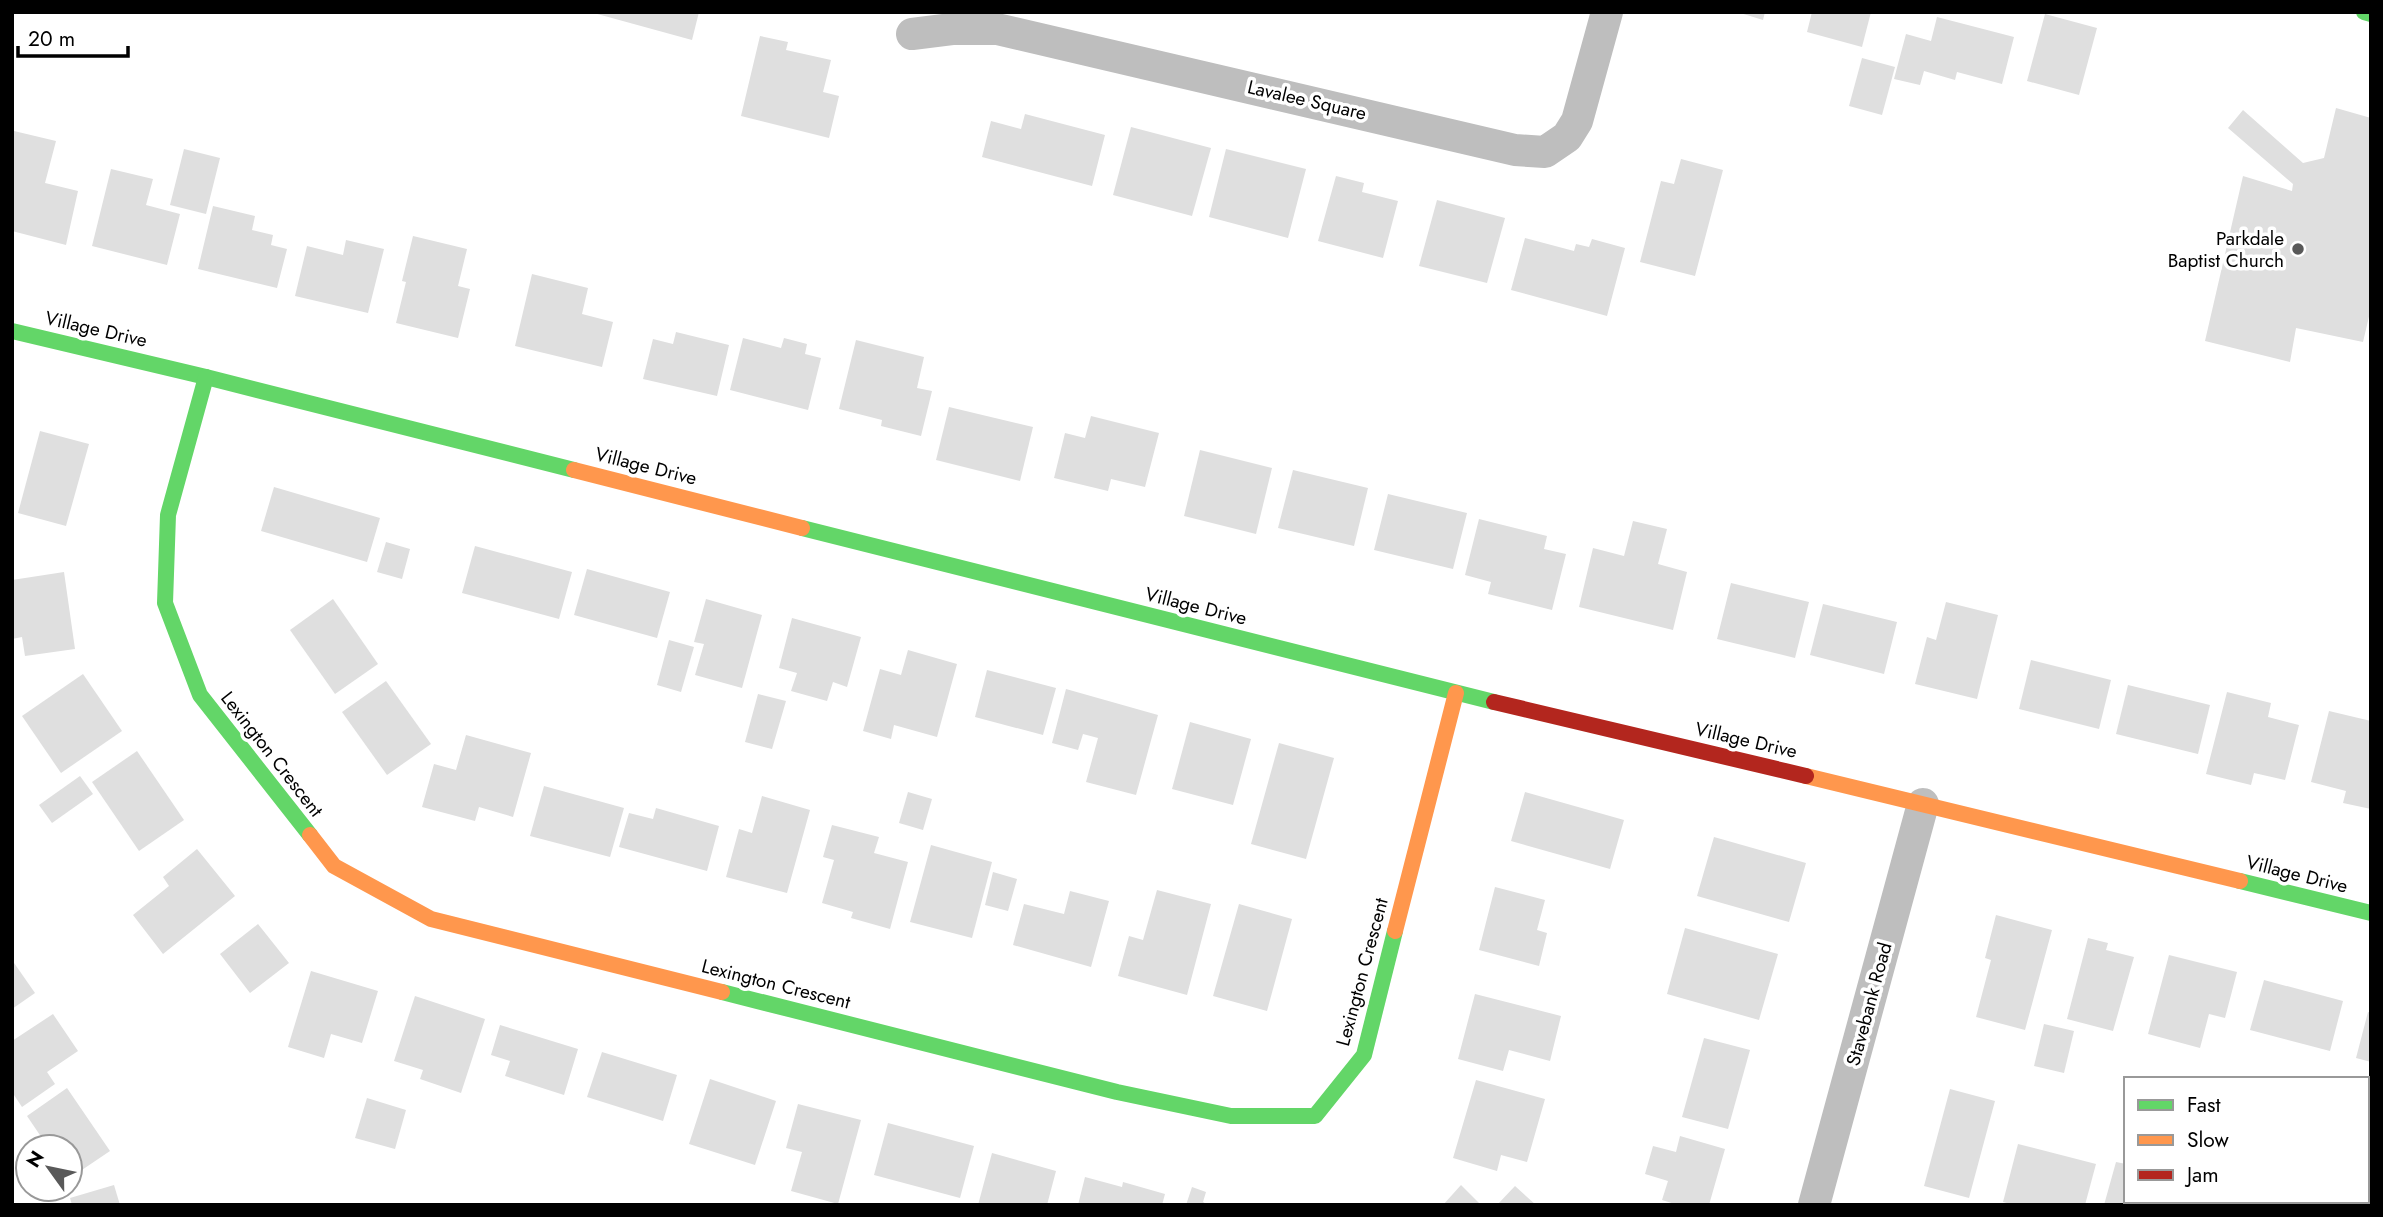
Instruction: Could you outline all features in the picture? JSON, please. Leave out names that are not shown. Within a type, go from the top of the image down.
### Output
[{"type":"street","name":"Lavalee Square","points":[[912,34],[952,29],[997,29],[1515,150],[1545,152],[1567,137],[1577,121],[1607,12]]},
{"type":"street","points":[[2364,12],[2371,14]]},
{"type":"street","name":"Village Drive","points":[[12,331],[206,377],[1456,693],[1923,803],[2371,913]]},
{"type":"street","name":"Lexington Crescent","points":[[206,377],[168,514],[165,603],[200,695],[334,866],[430,919],[484,933],[1129,1095],[1231,1116],[1315,1116],[1364,1055],[1456,693]]},
{"type":"street","name":"Stavebank Road","points":[[1814,1205],[1923,803]]},
{"type":"building","points":[[590,12],[699,12],[692,40]]},
{"type":"building","points":[[1737,12],[1765,12],[1763,20]]},
{"type":"building","points":[[1812,12],[1871,12],[1862,47],[1807,32]]},
{"type":"building","points":[[2045,14],[2097,28],[2079,95],[2027,81]]},
{"type":"building","points":[[1937,17],[2014,37],[2002,84],[1957,72],[1955,80],[1924,71],[1920,85],[1894,79],[1906,34],[1931,41]]},
{"type":"building","points":[[760,36],[788,42],[786,50],[831,60],[823,92],[839,96],[829,138],[741,116]]},
{"type":"building","points":[[1862,58],[1895,67],[1882,115],[1849,106]]},
{"type":"building","name":"Parkdale Baptist Church","points":[[2336,108],[2371,118],[2371,308],[2363,342],[2296,328],[2290,362],[2205,341],[2243,176],[2292,191],[2293,184],[2228,128],[2243,110],[2303,163],[2324,158]]},
{"type":"building","points":[[1025,114],[1105,135],[1092,186],[982,157],[991,121],[1021,129]]},
{"type":"building","points":[[1131,127],[1211,148],[1192,216],[1113,195]]},
{"type":"building","points":[[14,131],[56,141],[45,183],[78,191],[66,245],[12,231]]},
{"type":"building","points":[[184,149],[220,158],[206,214],[170,205]]},
{"type":"building","points":[[1226,149],[1306,169],[1288,238],[1209,217]]},
{"type":"building","points":[[1681,159],[1723,170],[1695,276],[1640,262],[1661,181],[1674,184]]},
{"type":"building","points":[[111,169],[153,179],[146,205],[180,214],[167,265],[92,246]]},
{"type":"building","points":[[1336,176],[1364,183],[1362,192],[1398,201],[1383,258],[1318,241]]},
{"type":"building","points":[[1437,200],[1505,218],[1487,283],[1419,266]]},
{"type":"building","points":[[213,206],[255,216],[252,230],[273,235],[271,245],[287,249],[277,288],[198,269]]},
{"type":"building","points":[[413,236],[467,249],[458,286],[470,289],[458,338],[396,323],[406,282],[402,281]]},
{"type":"building","points":[[1525,238],[1574,251],[1576,244],[1589,247],[1592,239],[1625,248],[1607,316],[1511,290]]},
{"type":"building","points":[[346,240],[384,249],[368,313],[295,296],[307,246],[343,255]]},
{"type":"building","points":[[532,274],[588,288],[582,314],[613,322],[602,367],[515,346]]},
{"type":"building","points":[[676,332],[729,345],[717,396],[643,379],[653,339],[673,344]]},
{"type":"building","points":[[743,338],[781,348],[784,338],[807,344],[805,354],[821,358],[808,410],[730,390]]},
{"type":"building","points":[[856,340],[924,357],[917,388],[932,391],[921,436],[881,426],[882,420],[839,409]]},
{"type":"building","points":[[949,407],[1033,427],[1020,481],[936,460]]},
{"type":"building","points":[[1091,416],[1159,433],[1145,487],[1111,479],[1108,491],[1054,478],[1065,433],[1085,438]]},
{"type":"building","points":[[40,431],[89,444],[66,526],[18,513]]},
{"type":"building","points":[[1200,450],[1272,468],[1256,534],[1184,516]]},
{"type":"building","points":[[1293,470],[1368,488],[1354,546],[1278,528]]},
{"type":"building","points":[[274,487],[380,518],[367,562],[261,531]]},
{"type":"building","points":[[1388,494],[1467,513],[1453,569],[1374,550]]},
{"type":"building","points":[[1479,519],[1547,536],[1544,549],[1566,554],[1552,610],[1488,594],[1491,582],[1465,575]]},
{"type":"building","points":[[1633,521],[1667,529],[1658,564],[1687,572],[1673,630],[1579,607],[1593,548],[1624,556]]},
{"type":"building","points":[[386,542],[410,549],[402,579],[377,572]]},
{"type":"building","points":[[475,546],[572,572],[559,619],[462,593]]},
{"type":"building","points":[[587,569],[670,592],[657,638],[574,615]]},
{"type":"building","points":[[64,572],[75,649],[25,656],[22,637],[12,639],[12,580]]},
{"type":"building","points":[[1731,583],[1809,602],[1795,658],[1717,639]]},
{"type":"building","points":[[333,599],[378,664],[335,694],[290,630]]},
{"type":"building","points":[[706,599],[762,615],[742,688],[695,675],[704,644],[694,642]]},
{"type":"building","points":[[1946,602],[1998,615],[1977,699],[1915,684],[1927,637],[1936,640]]},
{"type":"building","points":[[1823,604],[1897,622],[1884,674],[1810,655]]},
{"type":"building","points":[[792,618],[861,637],[847,687],[833,682],[827,701],[791,691],[797,673],[779,668]]},
{"type":"building","points":[[669,640],[694,647],[681,692],[657,685]]},
{"type":"building","points":[[908,650],[957,664],[937,737],[894,725],[891,739],[863,731],[880,669],[901,675]]},
{"type":"building","points":[[2031,660],[2111,680],[2099,729],[2019,709]]},
{"type":"building","points":[[987,670],[1056,688],[1043,735],[975,717]]},
{"type":"building","points":[[83,674],[122,731],[61,773],[22,716]]},
{"type":"building","points":[[386,681],[431,744],[387,775],[342,712]]},
{"type":"building","points":[[2128,685],[2210,705],[2198,754],[2116,734]]},
{"type":"building","points":[[1066,689],[1158,715],[1136,795],[1086,782],[1098,738],[1083,734],[1078,750],[1052,743]]},
{"type":"building","points":[[2227,692],[2271,703],[2268,717],[2299,725],[2285,780],[2254,773],[2251,785],[2206,774]]},
{"type":"building","points":[[758,694],[786,701],[772,749],[745,742]]},
{"type":"building","points":[[2329,711],[2371,721],[2371,809],[2343,803],[2346,791],[2311,782]]},
{"type":"building","points":[[1190,722],[1251,739],[1233,805],[1172,789]]},
{"type":"building","points":[[466,735],[531,753],[513,817],[479,807],[475,821],[422,807],[434,764],[456,770]]},
{"type":"building","points":[[1279,743],[1334,758],[1306,859],[1251,844]]},
{"type":"building","points":[[137,751],[184,820],[139,851],[92,782]]},
{"type":"building","points":[[80,776],[93,794],[52,823],[39,805]]},
{"type":"building","points":[[544,786],[624,808],[610,857],[530,836]]},
{"type":"building","points":[[908,792],[932,799],[923,830],[899,823]]},
{"type":"building","points":[[1525,792],[1624,820],[1610,869],[1511,841]]},
{"type":"building","points":[[762,796],[810,810],[787,893],[726,877],[739,829],[752,833]]},
{"type":"building","points":[[656,808],[719,826],[707,871],[619,847],[629,813],[653,819]]},
{"type":"building","points":[[832,825],[879,837],[874,853],[908,862],[890,929],[851,918],[853,912],[822,903],[834,860],[823,857]]},
{"type":"building","points":[[1714,837],[1806,863],[1789,922],[1697,896]]},
{"type":"building","points":[[931,845],[992,862],[972,938],[910,922]]},
{"type":"building","points":[[197,849],[235,896],[163,954],[133,915],[169,886],[163,877]]},
{"type":"building","points":[[993,872],[1017,879],[1008,911],[985,905]]},
{"type":"building","points":[[1495,887],[1545,900],[1537,930],[1547,933],[1539,966],[1479,950]]},
{"type":"building","points":[[1157,890],[1211,904],[1187,995],[1118,976],[1129,936],[1143,940]]},
{"type":"building","points":[[1070,891],[1109,901],[1091,967],[1013,945],[1024,904],[1064,914]]},
{"type":"building","points":[[1239,904],[1292,919],[1267,1011],[1213,996]]},
{"type":"building","points":[[1996,915],[2052,930],[2025,1030],[1976,1017],[1991,960],[1985,958]]},
{"type":"building","points":[[258,924],[289,963],[250,993],[220,954]]},
{"type":"building","points":[[1685,928],[1778,954],[1759,1020],[1667,994]]},
{"type":"building","points":[[2088,938],[2108,943],[2106,950],[2134,957],[2113,1031],[2067,1019]]},
{"type":"building","points":[[2169,955],[2237,972],[2225,1018],[2209,1014],[2200,1048],[2148,1034]]},
{"type":"building","points":[[12,960],[35,993],[12,1009]]},
{"type":"building","points":[[311,971],[378,991],[362,1043],[331,1034],[324,1058],[288,1047]]},
{"type":"building","points":[[2264,980],[2343,1001],[2330,1051],[2250,1030]]},
{"type":"building","points":[[1475,994],[1561,1016],[1550,1061],[1509,1050],[1503,1071],[1458,1059]]},
{"type":"building","points":[[415,996],[485,1019],[461,1093],[420,1079],[423,1070],[394,1061]]},
{"type":"building","points":[[2368,1012],[2371,1013],[2371,1062],[2356,1058]]},
{"type":"building","points":[[53,1014],[78,1051],[47,1072],[55,1084],[22,1107],[12,1092],[12,1041]]},
{"type":"building","points":[[2044,1024],[2074,1031],[2064,1073],[2034,1066]]},
{"type":"building","points":[[500,1025],[578,1049],[564,1095],[505,1076],[510,1061],[491,1055]]},
{"type":"building","points":[[1704,1038],[1750,1050],[1728,1129],[1682,1117]]},
{"type":"building","points":[[602,1052],[677,1075],[663,1121],[587,1097]]},
{"type":"building","points":[[710,1079],[776,1101],[755,1165],[689,1144]]},
{"type":"building","points":[[1476,1080],[1545,1099],[1527,1162],[1501,1155],[1497,1171],[1453,1158]]},
{"type":"building","points":[[67,1088],[110,1151],[84,1169],[84,1133],[39,1133],[27,1116]]},
{"type":"building","points":[[1950,1089],[1995,1101],[1969,1198],[1924,1186]]},
{"type":"building","points":[[367,1098],[406,1110],[395,1149],[355,1138]]},
{"type":"building","points":[[798,1104],[861,1120],[838,1204],[791,1191],[802,1152],[786,1148]]},
{"type":"building","points":[[888,1123],[974,1146],[960,1198],[874,1175]]},
{"type":"building","points":[[1680,1136],[1725,1149],[1709,1205],[1678,1205],[1662,1200],[1668,1181],[1645,1174],[1653,1146],[1676,1152]]},
{"type":"building","points":[[2018,1144],[2096,1164],[2085,1205],[2014,1205],[2003,1202]]},
{"type":"building","points":[[992,1153],[1056,1171],[1047,1205],[978,1205]]},
{"type":"building","points":[[2116,1162],[2124,1164],[2124,1203],[2178,1203],[2178,1205],[2104,1205]]},
{"type":"building","points":[[1085,1177],[1122,1187],[1123,1182],[1165,1194],[1162,1205],[1078,1205]]},
{"type":"building","points":[[114,1185],[120,1205],[72,1205],[84,1203],[84,1194]]},
{"type":"building","points":[[1461,1185],[1481,1205],[1443,1205]]},
{"type":"building","points":[[1515,1186],[1536,1205],[1497,1205]]},
{"type":"building","points":[[1192,1187],[1206,1192],[1203,1202],[1208,1205],[1186,1205]]},
{"type":"building","points":[[2228,1203],[2293,1204],[2227,1205]]},
{"type":"traffic: fast","points":[[2364,12],[2371,14]]},
{"type":"traffic: fast","points":[[12,331],[574,470]]},
{"type":"traffic: fast","points":[[206,377],[168,515],[165,603],[200,695],[310,835]]},
{"type":"traffic: fast","points":[[802,528],[1494,702]]},
{"type":"traffic: fast","points":[[2240,881],[2371,913]]},
{"type":"traffic: fast","points":[[722,992],[1117,1092],[1231,1116],[1315,1116],[1364,1055],[1395,931]]},
{"type":"traffic: slow","points":[[574,470],[802,528]]},
{"type":"traffic: slow","points":[[1395,931],[1456,693]]},
{"type":"traffic: slow","points":[[1806,776],[2240,881]]},
{"type":"traffic: slow","points":[[310,835],[334,866],[431,919],[722,992]]},
{"type":"traffic: jam","points":[[1494,702],[1806,776]]},
{"type":"place","name":"Parkdale Baptist Church","points":[[2298,249]]}]
